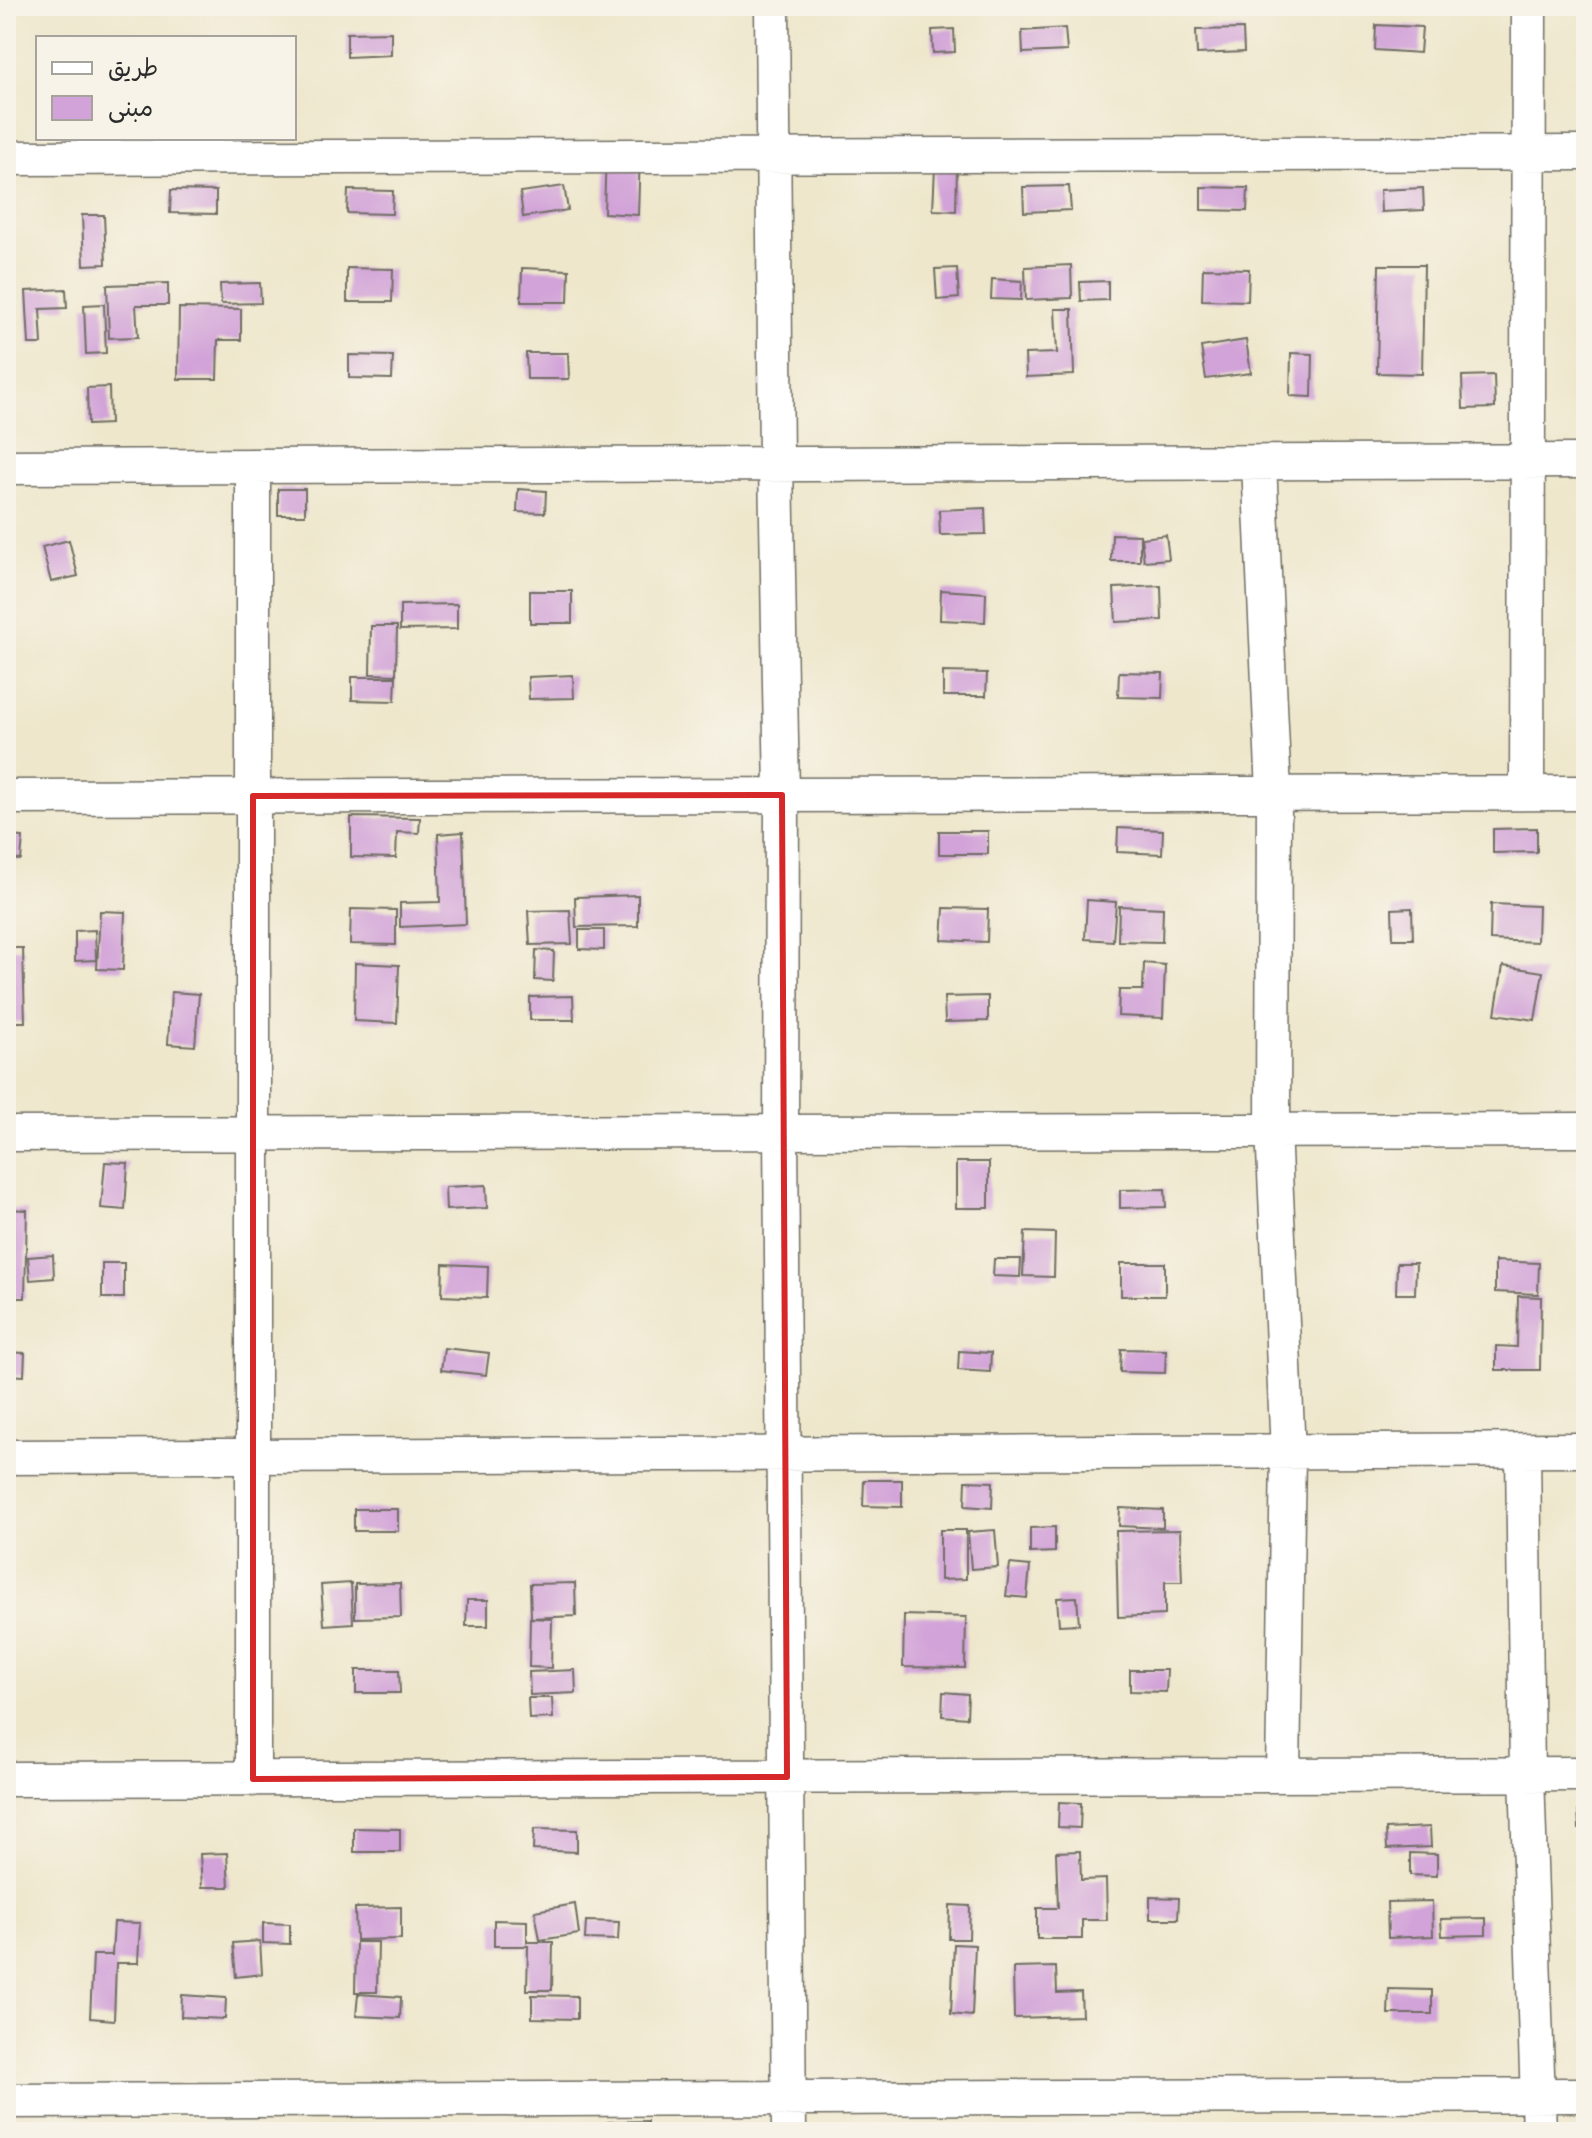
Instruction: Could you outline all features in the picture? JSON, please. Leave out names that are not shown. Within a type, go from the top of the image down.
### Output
[{"type":"street","points":[[772,6],[782,795],[781,1132],[789,2132]]},
{"type":"street","points":[[1527,793],[1529,6]]},
{"type":"street","points":[[6,158],[1586,153]]},
{"type":"street","points":[[6,467],[1586,461]]},
{"type":"street","points":[[1259,463],[1274,793],[1273,1130],[1288,1452],[1283,1775]]},
{"type":"street","points":[[253,466],[253,1779]]},
{"type":"street","points":[[6,797],[1586,793]]},
{"type":"street","points":[[6,1134],[1586,1130]]},
{"type":"street","points":[[6,1457],[1586,1450]]},
{"type":"street","points":[[1523,1451],[1527,1775],[1539,2132]]},
{"type":"street","points":[[6,1779],[1586,1774]]},
{"type":"street","points":[[6,2101],[1586,2095]]},
{"type":"highlighted area","points":[[782,795],[787,1777],[253,1779],[253,796]]},
{"type":"building","points":[[1376,25],[1422,27],[1420,53],[1375,50]]},
{"type":"building","points":[[1065,28],[1067,51],[1023,53],[1022,31]]},
{"type":"building","points":[[954,29],[955,52],[933,53],[932,30]]},
{"type":"building","points":[[1243,29],[1244,52],[1197,54],[1196,30]]},
{"type":"building","points":[[391,32],[391,55],[347,57],[347,33]]},
{"type":"building","points":[[606,150],[640,151],[638,215],[604,213]]},
{"type":"building","points":[[935,167],[957,168],[956,211],[933,210]]},
{"type":"building","points":[[564,186],[568,210],[523,217],[520,192]]},
{"type":"building","points":[[1069,186],[1071,210],[1024,212],[1023,187]]},
{"type":"building","points":[[1201,187],[1248,188],[1247,211],[1201,210]]},
{"type":"building","points":[[1423,188],[1424,210],[1381,212],[1380,190]]},
{"type":"building","points":[[171,190],[216,191],[216,214],[170,213]]},
{"type":"building","points":[[348,190],[393,191],[392,214],[347,213]]},
{"type":"building","points":[[82,215],[104,215],[106,264],[84,265]]},
{"type":"building","points":[[1071,265],[1072,298],[1026,300],[1025,267]]},
{"type":"building","points":[[1379,265],[1424,265],[1422,374],[1377,373]]},
{"type":"building","points":[[347,268],[393,269],[392,302],[347,302]]},
{"type":"building","points":[[522,268],[569,270],[568,302],[521,302]]},
{"type":"building","points":[[957,268],[959,298],[937,300],[935,269]]},
{"type":"building","points":[[1203,268],[1249,269],[1248,301],[1202,300]]},
{"type":"building","points":[[992,279],[1022,281],[1021,300],[991,299]]},
{"type":"building","points":[[1108,281],[1108,300],[1081,301],[1080,282]]},
{"type":"building","points":[[168,283],[168,305],[136,305],[138,337],[109,338],[107,285]]},
{"type":"building","points":[[260,283],[261,303],[221,304],[220,284]]},
{"type":"building","points":[[66,289],[67,308],[40,309],[42,344],[29,344],[26,291]]},
{"type":"building","points":[[104,304],[106,353],[86,354],[84,305]]},
{"type":"building","points":[[179,308],[241,309],[241,340],[218,340],[217,379],[178,379]]},
{"type":"building","points":[[1055,309],[1072,309],[1074,375],[1026,377],[1025,354],[1057,353]]},
{"type":"building","points":[[1246,340],[1251,373],[1206,379],[1201,347]]},
{"type":"building","points":[[526,353],[568,353],[569,379],[527,379]]},
{"type":"building","points":[[1291,353],[1313,354],[1312,397],[1290,396]]},
{"type":"building","points":[[349,355],[393,356],[392,379],[349,378]]},
{"type":"building","points":[[1494,375],[1495,408],[1463,409],[1462,376]]},
{"type":"building","points":[[109,387],[110,424],[88,425],[87,388]]},
{"type":"building","points":[[278,489],[305,489],[305,515],[278,515]]},
{"type":"building","points":[[518,489],[546,491],[545,513],[517,512]]},
{"type":"building","points":[[985,508],[986,534],[940,535],[939,510]]},
{"type":"building","points":[[1112,534],[1140,535],[1140,561],[1111,561]]},
{"type":"building","points":[[1166,535],[1169,559],[1144,561],[1141,538]]},
{"type":"building","points":[[69,540],[78,576],[51,582],[42,547]]},
{"type":"building","points":[[1161,586],[1162,620],[1116,622],[1114,588]]},
{"type":"building","points":[[941,590],[986,593],[985,622],[940,620]]},
{"type":"building","points":[[530,591],[572,591],[572,623],[530,623]]},
{"type":"building","points":[[457,604],[457,629],[400,630],[400,605]]},
{"type":"building","points":[[371,626],[397,626],[396,675],[370,674]]},
{"type":"building","points":[[943,672],[987,673],[986,696],[943,696]]},
{"type":"building","points":[[1119,672],[1163,673],[1162,698],[1118,697]]},
{"type":"building","points":[[573,675],[574,698],[529,699],[528,677]]},
{"type":"building","points":[[352,677],[396,677],[395,701],[352,700]]},
{"type":"building","points":[[351,817],[420,818],[419,833],[397,832],[396,858],[351,857]]},
{"type":"building","points":[[1118,828],[1163,830],[1162,854],[1117,852]]},
{"type":"building","points":[[1537,828],[1537,852],[1493,853],[1493,829]]},
{"type":"building","points":[[939,831],[988,831],[988,854],[939,854]]},
{"type":"building","points":[[463,832],[466,924],[400,927],[400,903],[440,902],[438,834]]},
{"type":"building","points":[[6,836],[23,837],[21,860],[6,859]]},
{"type":"building","points":[[638,895],[638,926],[576,927],[575,897]]},
{"type":"building","points":[[1087,900],[1116,902],[1113,941],[1085,939]]},
{"type":"building","points":[[1491,904],[1538,906],[1537,942],[1490,940]]},
{"type":"building","points":[[1119,906],[1163,908],[1162,942],[1118,941]]},
{"type":"building","points":[[944,908],[988,909],[987,942],[942,940]]},
{"type":"building","points":[[1412,908],[1413,939],[1393,939],[1392,909]]},
{"type":"building","points":[[351,909],[396,910],[396,945],[350,944]]},
{"type":"building","points":[[570,910],[572,944],[530,945],[528,911]]},
{"type":"building","points":[[100,911],[125,912],[123,970],[97,969]]},
{"type":"building","points":[[95,930],[96,960],[75,961],[75,931]]},
{"type":"building","points":[[579,930],[604,930],[604,950],[579,949]]},
{"type":"building","points":[[6,948],[23,948],[25,1022],[6,1022]]},
{"type":"building","points":[[536,950],[554,951],[553,981],[535,980]]},
{"type":"building","points":[[355,963],[399,965],[397,1023],[354,1021]]},
{"type":"building","points":[[1144,963],[1165,965],[1163,1018],[1118,1016],[1119,990],[1143,990]]},
{"type":"building","points":[[1503,966],[1543,972],[1535,1020],[1495,1014]]},
{"type":"building","points":[[171,992],[199,994],[195,1046],[168,1044]]},
{"type":"building","points":[[573,996],[574,1020],[530,1020],[530,997]]},
{"type":"building","points":[[988,996],[988,1021],[945,1022],[944,997]]},
{"type":"building","points":[[105,1162],[128,1163],[125,1210],[101,1208]]},
{"type":"building","points":[[956,1162],[989,1162],[989,1208],[956,1208]]},
{"type":"building","points":[[486,1185],[487,1208],[446,1210],[445,1187]]},
{"type":"building","points":[[1165,1189],[1166,1207],[1120,1208],[1120,1190]]},
{"type":"building","points":[[6,1209],[27,1210],[25,1298],[6,1298]]},
{"type":"building","points":[[1025,1232],[1055,1233],[1054,1277],[1023,1276]]},
{"type":"building","points":[[53,1255],[54,1278],[30,1280],[28,1257]]},
{"type":"building","points":[[994,1259],[1021,1259],[1020,1277],[993,1276]]},
{"type":"building","points":[[1495,1261],[1539,1263],[1538,1294],[1495,1292]]},
{"type":"building","points":[[102,1263],[124,1263],[124,1298],[102,1298]]},
{"type":"building","points":[[1121,1263],[1165,1263],[1165,1296],[1121,1296]]},
{"type":"building","points":[[1397,1263],[1416,1263],[1415,1294],[1396,1294]]},
{"type":"building","points":[[443,1264],[488,1266],[487,1298],[442,1296]]},
{"type":"building","points":[[1518,1296],[1541,1297],[1540,1370],[1496,1370],[1496,1346],[1517,1347]]},
{"type":"building","points":[[444,1348],[489,1353],[486,1375],[441,1370]]},
{"type":"building","points":[[1121,1349],[1166,1350],[1165,1373],[1120,1372]]},
{"type":"building","points":[[959,1351],[991,1353],[990,1372],[958,1370]]},
{"type":"building","points":[[6,1352],[25,1353],[24,1376],[6,1375]]},
{"type":"building","points":[[864,1480],[902,1480],[902,1507],[863,1506]]},
{"type":"building","points":[[966,1481],[993,1482],[992,1508],[965,1506]]},
{"type":"building","points":[[1120,1508],[1163,1510],[1163,1528],[1119,1526]]},
{"type":"building","points":[[354,1509],[398,1509],[398,1531],[354,1531]]},
{"type":"building","points":[[1055,1527],[1055,1552],[1030,1553],[1030,1528]]},
{"type":"building","points":[[940,1530],[966,1530],[966,1579],[940,1580]]},
{"type":"building","points":[[995,1530],[998,1567],[971,1569],[968,1532]]},
{"type":"building","points":[[1180,1530],[1182,1582],[1165,1582],[1165,1615],[1118,1617],[1116,1531]]},
{"type":"building","points":[[1010,1564],[1030,1566],[1027,1598],[1006,1596]]},
{"type":"building","points":[[351,1583],[353,1623],[324,1625],[321,1585]]},
{"type":"building","points":[[400,1583],[401,1617],[355,1618],[355,1584]]},
{"type":"building","points":[[575,1583],[576,1616],[531,1618],[530,1584]]},
{"type":"building","points":[[1077,1597],[1079,1624],[1059,1625],[1057,1598]]},
{"type":"building","points":[[467,1600],[488,1600],[488,1626],[466,1626]]},
{"type":"building","points":[[904,1615],[966,1617],[965,1668],[903,1667]]},
{"type":"building","points":[[530,1618],[552,1619],[551,1668],[529,1667]]},
{"type":"building","points":[[356,1670],[399,1670],[400,1693],[356,1693]]},
{"type":"building","points":[[575,1670],[576,1693],[530,1695],[529,1672]]},
{"type":"building","points":[[1130,1670],[1167,1670],[1166,1692],[1130,1691]]},
{"type":"building","points":[[943,1692],[968,1694],[967,1718],[942,1716]]},
{"type":"building","points":[[528,1698],[552,1698],[553,1718],[529,1719]]},
{"type":"building","points":[[1578,1801],[1586,1801],[1586,1829],[1579,1829]]},
{"type":"building","points":[[1059,1802],[1081,1803],[1080,1828],[1058,1827]]},
{"type":"building","points":[[1430,1827],[1431,1847],[1387,1849],[1386,1829]]},
{"type":"building","points":[[354,1828],[400,1829],[400,1852],[354,1852]]},
{"type":"building","points":[[534,1829],[577,1830],[577,1852],[533,1850]]},
{"type":"building","points":[[1080,1851],[1081,1880],[1106,1879],[1107,1920],[1082,1920],[1082,1939],[1037,1939],[1037,1908],[1058,1908],[1056,1852]]},
{"type":"building","points":[[227,1853],[229,1887],[202,1887],[200,1854]]},
{"type":"building","points":[[1410,1853],[1437,1854],[1437,1876],[1410,1875]]},
{"type":"building","points":[[1150,1897],[1179,1898],[1178,1919],[1150,1919]]},
{"type":"building","points":[[1432,1901],[1433,1936],[1388,1938],[1387,1902]]},
{"type":"building","points":[[575,1904],[579,1934],[540,1940],[535,1911]]},
{"type":"building","points":[[950,1905],[970,1906],[969,1939],[949,1939]]},
{"type":"building","points":[[401,1907],[401,1939],[356,1940],[355,1908]]},
{"type":"building","points":[[1486,1918],[1486,1935],[1442,1936],[1441,1919]]},
{"type":"building","points":[[494,1920],[527,1921],[527,1942],[553,1942],[552,1990],[527,1990],[528,1946],[494,1946]]},
{"type":"building","points":[[586,1921],[619,1922],[618,1940],[585,1939]]},
{"type":"building","points":[[114,1922],[140,1923],[138,1963],[116,1963],[114,2020],[90,2018],[93,1955],[112,1955]]},
{"type":"building","points":[[263,1923],[290,1924],[290,1944],[263,1943]]},
{"type":"building","points":[[260,1941],[262,1974],[236,1977],[233,1943]]},
{"type":"building","points":[[356,1942],[378,1942],[377,1992],[355,1992]]},
{"type":"building","points":[[954,1944],[975,1945],[972,2016],[951,2014]]},
{"type":"building","points":[[1056,1967],[1057,1993],[1081,1992],[1082,2016],[1014,2018],[1013,1968]]},
{"type":"building","points":[[1389,1989],[1432,1990],[1432,2014],[1388,2014]]},
{"type":"building","points":[[358,1994],[401,1997],[400,2018],[356,2016]]},
{"type":"building","points":[[182,1995],[226,1998],[225,2019],[181,2017]]},
{"type":"building","points":[[532,1995],[577,1996],[577,2019],[532,2018]]},
{"type":"building","points":[[647,2121],[647,2132],[609,2132],[608,2122]]}]
